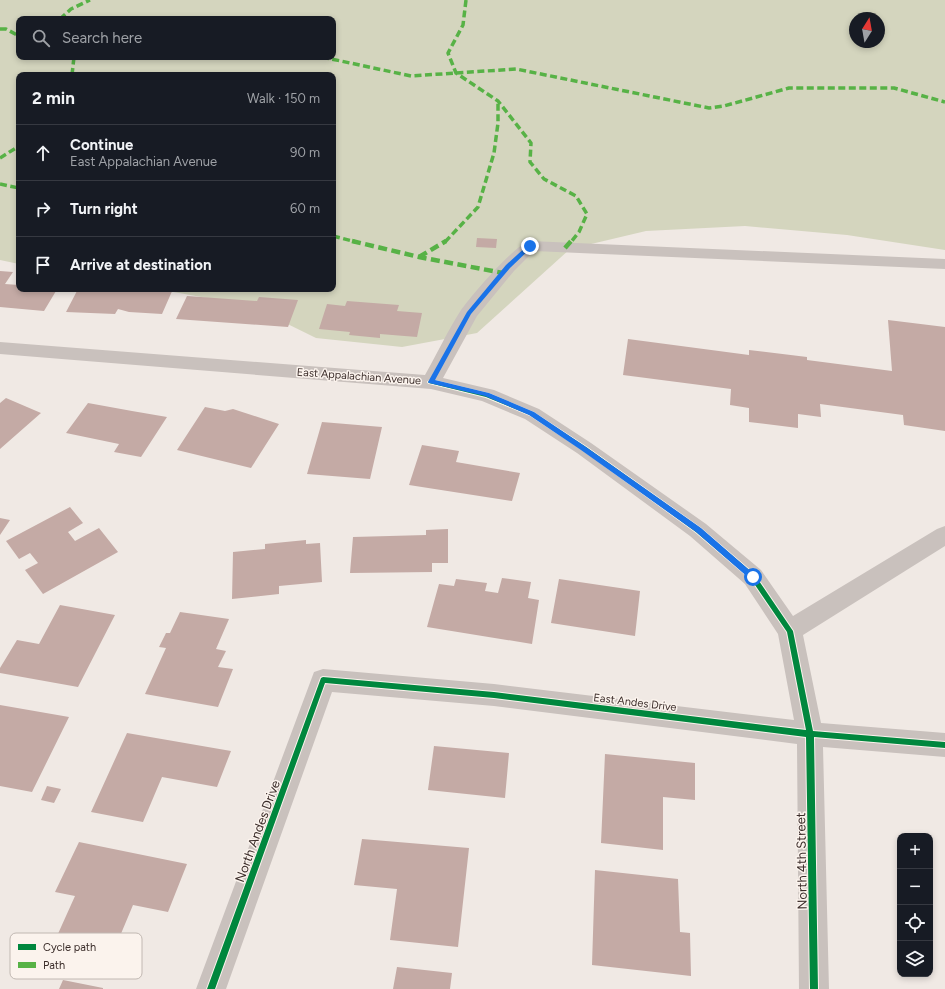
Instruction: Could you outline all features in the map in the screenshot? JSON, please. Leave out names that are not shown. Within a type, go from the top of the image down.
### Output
[{"type":"street","points":[[431,382],[469,313],[508,267],[530,246],[945,264]]},
{"type":"street","name":"East Appalachian Avenue","points":[[0,348],[431,382],[487,395],[532,414],[584,448],[698,530],[753,577],[790,631],[810,734]]},
{"type":"street","points":[[790,631],[945,535]]},
{"type":"street","name":"East Andes Drive","points":[[323,680],[494,695],[810,734],[945,745]]},
{"type":"street","name":"North Andes Drive","points":[[211,989],[323,680]]},
{"type":"street","name":"North 4th Street","points":[[810,734],[814,989]]},
{"type":"green space","points":[[0,0],[945,0],[945,250],[847,235],[745,226],[646,231],[570,249],[477,333],[402,347],[316,338],[251,306],[174,292],[336,292],[336,72],[16,72],[16,263],[0,260]]},
{"type":"building","points":[[477,238],[497,239],[496,248],[476,247]]},
{"type":"building","points":[[0,271],[13,272],[5,284],[16,285],[16,292],[55,292],[44,311],[0,307]]},
{"type":"building","points":[[76,292],[172,292],[162,314],[129,312],[118,309],[115,314],[66,312]]},
{"type":"building","points":[[187,296],[257,301],[259,297],[298,300],[288,327],[176,319]]},
{"type":"building","points":[[347,301],[399,305],[397,311],[422,313],[417,337],[380,334],[380,338],[349,335],[350,332],[319,329],[327,304],[345,306]]},
{"type":"building","points":[[888,320],[945,327],[945,431],[904,425],[903,415],[820,404],[821,417],[798,414],[798,428],[749,422],[749,408],[730,405],[731,389],[623,375],[628,339],[749,355],[749,350],[807,357],[807,360],[892,371]]},
{"type":"building","points":[[6,398],[41,413],[0,449],[0,403]]},
{"type":"building","points":[[88,403],[167,417],[141,457],[114,452],[119,444],[66,433]]},
{"type":"building","points":[[205,407],[225,411],[233,409],[279,424],[251,468],[177,450]]},
{"type":"building","points":[[322,422],[382,427],[370,479],[307,474]]},
{"type":"building","points":[[422,445],[459,451],[456,462],[520,473],[512,501],[409,485]]},
{"type":"building","points":[[70,507],[83,523],[68,532],[75,541],[99,528],[118,552],[43,594],[25,570],[38,563],[30,553],[19,559],[6,541]]},
{"type":"building","points":[[0,518],[10,520],[0,535]]},
{"type":"building","points":[[448,529],[448,563],[432,563],[432,572],[350,573],[353,537],[426,535],[426,530]]},
{"type":"building","points":[[306,540],[306,544],[320,543],[322,582],[279,586],[279,594],[232,599],[233,552],[265,549],[265,544]]},
{"type":"building","points":[[502,578],[531,582],[528,598],[539,600],[532,644],[427,627],[439,584],[454,586],[456,579],[487,583],[485,591],[498,593]]},
{"type":"building","points":[[559,579],[640,591],[635,636],[551,623]]},
{"type":"building","points":[[60,605],[115,615],[78,687],[0,673],[0,668],[17,640],[39,644]]},
{"type":"building","points":[[180,612],[229,619],[216,649],[226,651],[218,667],[233,669],[218,707],[145,694],[166,648],[159,647],[166,633],[170,633]]},
{"type":"building","points":[[0,705],[69,717],[32,792],[0,786]]},
{"type":"building","points":[[127,733],[231,751],[217,787],[162,777],[143,822],[91,812]]},
{"type":"building","points":[[434,746],[509,753],[505,798],[428,790]]},
{"type":"building","points":[[605,754],[695,763],[695,800],[663,797],[663,850],[601,843]]},
{"type":"building","points":[[47,786],[61,789],[54,803],[41,800]]},
{"type":"building","points":[[362,839],[469,848],[458,947],[390,940],[397,889],[354,885]]},
{"type":"building","points":[[79,842],[187,864],[168,912],[133,905],[121,933],[58,933],[75,896],[55,892]]},
{"type":"building","points":[[595,870],[678,879],[680,932],[690,933],[691,976],[592,965]]},
{"type":"building","points":[[397,967],[452,973],[450,989],[393,989]]},
{"type":"building","points":[[63,980],[103,988],[103,989],[59,989]]},
{"type":"marked path","points":[[63,16],[71,9],[90,0]]},
{"type":"marked path","points":[[466,0],[463,25],[448,53],[456,73],[498,101],[531,143],[530,162],[544,179],[576,196],[587,214],[579,232],[565,248]]},
{"type":"marked path","points":[[0,29],[6,29],[16,34]]},
{"type":"marked path","points":[[72,72],[74,60]]},
{"type":"marked path","points":[[336,60],[411,76],[516,69],[709,108],[724,106],[789,88],[894,88],[945,102]]},
{"type":"marked path","points":[[419,257],[449,239],[478,207],[494,153],[498,123],[498,101]]},
{"type":"marked path","points":[[0,158],[16,148]]},
{"type":"marked path","points":[[0,184],[16,187]]},
{"type":"marked path","points":[[336,237],[419,257],[503,273]]},
{"type":"cycle path","points":[[431,382],[487,395],[532,414],[584,448],[698,530],[753,577],[790,631],[810,734],[814,989]]},
{"type":"cycle path","points":[[211,989],[323,680],[494,695],[810,734],[945,745]]},
{"type":"route","points":[[530,246],[508,267],[469,313],[431,382],[487,395],[532,414],[584,448],[698,530],[753,577]]}]
